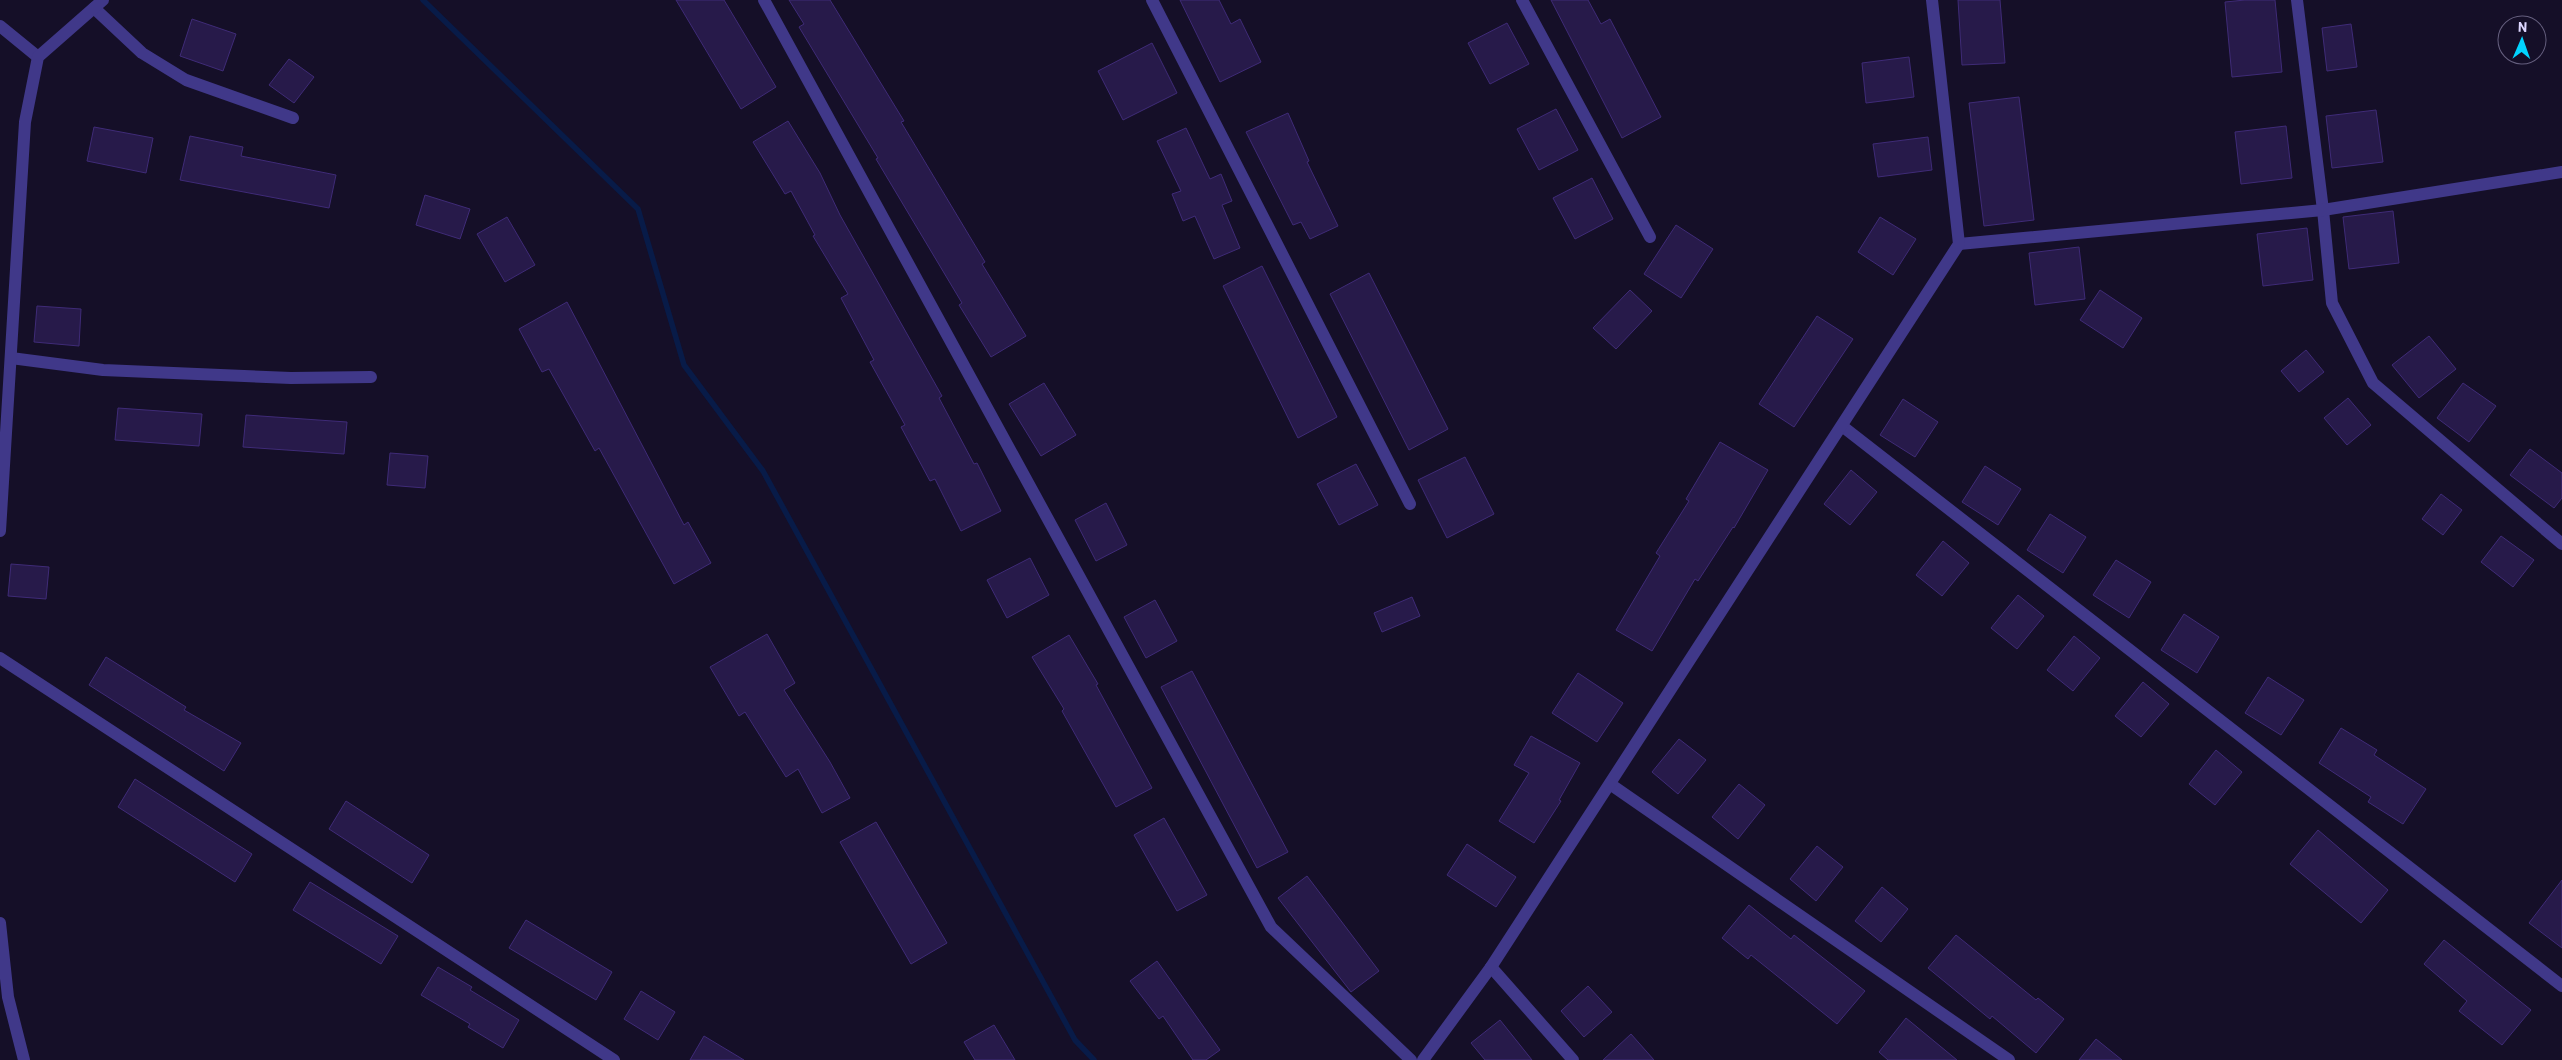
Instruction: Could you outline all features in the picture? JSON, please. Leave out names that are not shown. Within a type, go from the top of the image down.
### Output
[{"type":"street","points":[[764,0],[1271,927],[1411,1060]]},
{"type":"street","points":[[1152,0],[1410,504]]},
{"type":"street","points":[[1522,0],[1650,238]]},
{"type":"street","points":[[1423,1060],[1491,967],[1959,244],[1932,0]]},
{"type":"street","points":[[2297,0],[2324,210],[2332,303],[2373,384],[2562,544]]},
{"type":"street","points":[[0,531],[25,122],[38,57],[99,4],[142,53],[186,80],[293,118]]},
{"type":"street","points":[[0,26],[38,57]]},
{"type":"street","points":[[1959,244],[2324,210],[2562,172]]},
{"type":"street","points":[[11,358],[103,370],[292,378],[371,377]]},
{"type":"street","points":[[1842,426],[2562,986]]},
{"type":"street","points":[[0,658],[614,1060]]},
{"type":"street","points":[[1610,784],[2009,1060]]},
{"type":"street","points":[[0,923],[8,997],[24,1060]]},
{"type":"street","points":[[1491,967],[1573,1060]]},
{"type":"building","points":[[676,0],[724,0],[776,87],[741,109]]},
{"type":"building","points":[[789,0],[830,0],[904,121],[901,122],[985,262],[982,264],[1026,336],[991,357],[959,305],[962,303],[876,159],[878,158],[799,27],[804,24]]},
{"type":"building","points":[[1180,0],[1219,0],[1231,24],[1240,19],[1261,62],[1220,82]]},
{"type":"building","points":[[1551,0],[1588,0],[1601,24],[1610,19],[1661,117],[1622,138]]},
{"type":"building","points":[[1958,0],[2000,0],[2005,63],[1962,65]]},
{"type":"building","points":[[2275,0],[2282,72],[2232,77],[2225,2]]},
{"type":"building","points":[[192,19],[236,34],[223,71],[180,56]]},
{"type":"building","points":[[1507,23],[1529,64],[1490,84],[1468,43]]},
{"type":"building","points":[[2351,24],[2357,67],[2327,71],[2322,28]]},
{"type":"building","points":[[1152,43],[1177,93],[1123,120],[1098,71]]},
{"type":"building","points":[[1909,57],[1914,97],[1866,103],[1862,63]]},
{"type":"building","points":[[289,59],[314,77],[294,103],[269,85]]},
{"type":"building","points":[[2019,97],[2034,220],[1984,226],[1969,103]]},
{"type":"building","points":[[1556,109],[1578,150],[1539,170],[1517,129]]},
{"type":"building","points":[[2376,110],[2383,162],[2332,168],[2326,116]]},
{"type":"building","points":[[1288,113],[1309,161],[1307,162],[1338,226],[1310,239],[1301,222],[1293,225],[1246,132]]},
{"type":"building","points":[[788,121],[820,173],[840,215],[942,396],[939,398],[974,464],[977,463],[1001,511],[961,531],[935,479],[930,481],[901,427],[905,425],[870,362],[874,360],[841,298],[848,294],[813,236],[815,235],[791,191],[785,194],[753,142]]},
{"type":"building","points":[[2286,126],[2292,178],[2241,184],[2235,132]]},
{"type":"building","points":[[94,127],[153,138],[146,173],[87,161]]},
{"type":"building","points":[[1186,128],[1210,179],[1221,174],[1232,201],[1222,205],[1240,248],[1214,259],[1195,216],[1183,221],[1172,194],[1181,191],[1157,141]]},
{"type":"building","points":[[190,136],[243,147],[241,156],[336,175],[329,208],[180,180]]},
{"type":"building","points":[[1928,137],[1932,170],[1878,177],[1873,144]]},
{"type":"building","points":[[1592,178],[1613,219],[1575,239],[1553,198]]},
{"type":"building","points":[[425,195],[470,209],[460,239],[416,225]]},
{"type":"building","points":[[2393,211],[2399,263],[2349,269],[2343,217]]},
{"type":"building","points":[[507,217],[535,265],[505,282],[477,234]]},
{"type":"building","points":[[1880,217],[1916,239],[1893,275],[1858,252]]},
{"type":"building","points":[[1676,225],[1713,249],[1681,298],[1644,274]]},
{"type":"building","points":[[2307,228],[2313,280],[2263,286],[2257,234]]},
{"type":"building","points":[[2079,247],[2085,299],[2035,305],[2029,253]]},
{"type":"building","points":[[1262,266],[1337,417],[1298,438],[1223,286]]},
{"type":"building","points":[[1369,273],[1448,429],[1409,450],[1330,294]]},
{"type":"building","points":[[1630,290],[1652,311],[1616,349],[1593,328]]},
{"type":"building","points":[[2100,290],[2142,318],[2123,348],[2080,320]]},
{"type":"building","points":[[567,302],[684,525],[688,522],[711,563],[674,584],[599,448],[595,451],[549,369],[542,372],[519,329]]},
{"type":"building","points":[[37,306],[81,309],[79,346],[34,342]]},
{"type":"building","points":[[1817,316],[1853,339],[1794,427],[1759,404]]},
{"type":"building","points":[[2429,336],[2456,369],[2419,398],[2392,365]]},
{"type":"building","points":[[2306,350],[2324,372],[2299,392],[2281,371]]},
{"type":"building","points":[[1044,383],[1076,435],[1041,456],[1009,404]]},
{"type":"building","points":[[2463,383],[2496,406],[2469,442],[2437,418]]},
{"type":"building","points":[[2348,398],[2371,425],[2347,445],[2324,418]]},
{"type":"building","points":[[1903,399],[1938,422],[1915,457],[1880,435]]},
{"type":"building","points":[[118,408],[202,414],[199,446],[115,440]]},
{"type":"building","points":[[246,415],[347,422],[344,454],[243,447]]},
{"type":"building","points":[[1720,442],[1768,470],[1734,528],[1698,581],[1695,579],[1652,651],[1616,630],[1660,556],[1656,553],[1689,501],[1686,499]]},
{"type":"building","points":[[2530,449],[2562,473],[2562,498],[2554,508],[2510,475]]},
{"type":"building","points":[[390,453],[428,456],[425,488],[387,485]]},
{"type":"building","points":[[1465,457],[1494,514],[1447,538],[1418,480]]},
{"type":"building","points":[[1356,464],[1378,505],[1339,525],[1317,484]]},
{"type":"building","points":[[1985,466],[2021,489],[1998,525],[1962,502]]},
{"type":"building","points":[[1851,470],[1877,492],[1850,525],[1824,504]]},
{"type":"building","points":[[2441,494],[2462,510],[2443,535],[2422,519]]},
{"type":"building","points":[[1106,503],[1127,545],[1096,561],[1075,520]]},
{"type":"building","points":[[2050,514],[2086,537],[2063,573],[2027,550]]},
{"type":"building","points":[[2501,536],[2534,560],[2513,587],[2481,562]]},
{"type":"building","points":[[1943,541],[1969,563],[1942,596],[1916,575]]},
{"type":"building","points":[[1030,558],[1049,595],[1007,618],[987,580]]},
{"type":"building","points":[[2116,560],[2151,582],[2129,618],[2093,595]]},
{"type":"building","points":[[11,564],[49,567],[46,599],[8,596]]},
{"type":"building","points":[[2018,595],[2044,616],[2017,649],[1991,628]]},
{"type":"building","points":[[1412,597],[1420,616],[1382,632],[1374,613]]},
{"type":"building","points":[[1155,600],[1177,641],[1146,658],[1124,617]]},
{"type":"building","points":[[2184,614],[2219,637],[2197,673],[2161,650]]},
{"type":"building","points":[[767,634],[795,683],[784,690],[830,762],[850,798],[822,813],[798,769],[786,777],[745,712],[739,716],[710,667]]},
{"type":"building","points":[[1069,635],[1098,684],[1096,685],[1152,788],[1116,807],[1062,711],[1064,709],[1032,657]]},
{"type":"building","points":[[2074,636],[2100,658],[2073,691],[2047,670]]},
{"type":"building","points":[[106,657],[186,707],[184,710],[241,743],[224,771],[89,685]]},
{"type":"building","points":[[1192,671],[1288,852],[1257,868],[1161,687]]},
{"type":"building","points":[[1578,673],[1623,703],[1597,742],[1552,713]]},
{"type":"building","points":[[2268,677],[2304,700],[2281,735],[2245,713]]},
{"type":"building","points":[[2143,682],[2169,704],[2141,737],[2115,716]]},
{"type":"building","points":[[2341,728],[2377,750],[2374,755],[2426,789],[2403,824],[2368,802],[2371,797],[2319,763]]},
{"type":"building","points":[[1531,736],[1580,763],[1559,800],[1561,801],[1534,843],[1499,821],[1529,773],[1514,765]]},
{"type":"building","points":[[1679,739],[1706,760],[1678,794],[1652,772]]},
{"type":"building","points":[[2216,750],[2242,772],[2215,805],[2189,784]]},
{"type":"building","points":[[135,779],[252,854],[235,882],[118,807]]},
{"type":"building","points":[[1739,784],[1765,805],[1738,839],[1712,817]]},
{"type":"building","points":[[346,801],[429,855],[412,883],[329,829]]},
{"type":"building","points":[[1164,818],[1207,895],[1177,911],[1134,835]]},
{"type":"building","points":[[876,822],[947,943],[911,964],[840,842]]},
{"type":"building","points":[[2318,830],[2388,890],[2361,923],[2290,864]]},
{"type":"building","points":[[1467,844],[1516,877],[1496,907],[1447,875]]},
{"type":"building","points":[[1817,846],[1843,867],[1816,901],[1790,879]]},
{"type":"building","points":[[1307,876],[1379,971],[1351,992],[1278,898]]},
{"type":"building","points":[[2562,880],[2562,948],[2529,923]]},
{"type":"building","points":[[310,882],[398,936],[381,964],[293,910]]},
{"type":"building","points":[[1882,887],[1908,909],[1881,942],[1855,921]]},
{"type":"building","points":[[1749,905],[1791,939],[1794,935],[1865,991],[1837,1024],[1751,955],[1748,959],[1722,938]]},
{"type":"building","points":[[526,920],[612,972],[596,1000],[509,948]]},
{"type":"building","points":[[1956,935],[2036,1000],[2038,998],[2064,1019],[2036,1053],[1992,1016],[1990,1019],[1928,968]]},
{"type":"building","points":[[2444,940],[2531,1010],[2502,1045],[2459,1011],[2467,1001],[2424,964]]},
{"type":"building","points":[[1157,961],[1220,1050],[1206,1060],[1193,1060],[1163,1016],[1159,1019],[1130,981]]},
{"type":"building","points":[[438,967],[472,987],[470,990],[519,1020],[503,1048],[468,1027],[470,1024],[421,995]]},
{"type":"building","points":[[1588,986],[1612,1012],[1584,1037],[1561,1011]]},
{"type":"building","points":[[641,991],[675,1012],[658,1040],[624,1019]]},
{"type":"building","points":[[1906,1018],[1957,1060],[1888,1060],[1879,1052]]},
{"type":"building","points":[[1500,1020],[1532,1060],[1485,1060],[1471,1043]]},
{"type":"building","points":[[994,1025],[1015,1060],[975,1060],[964,1042]]},
{"type":"building","points":[[1631,1034],[1654,1060],[1603,1060]]},
{"type":"building","points":[[704,1036],[744,1060],[690,1060]]},
{"type":"building","points":[[2096,1039],[2122,1060],[2079,1060]]},
{"type":"waterway","points":[[423,0],[638,209],[684,365],[763,471],[1075,1040],[1094,1060]]}]
